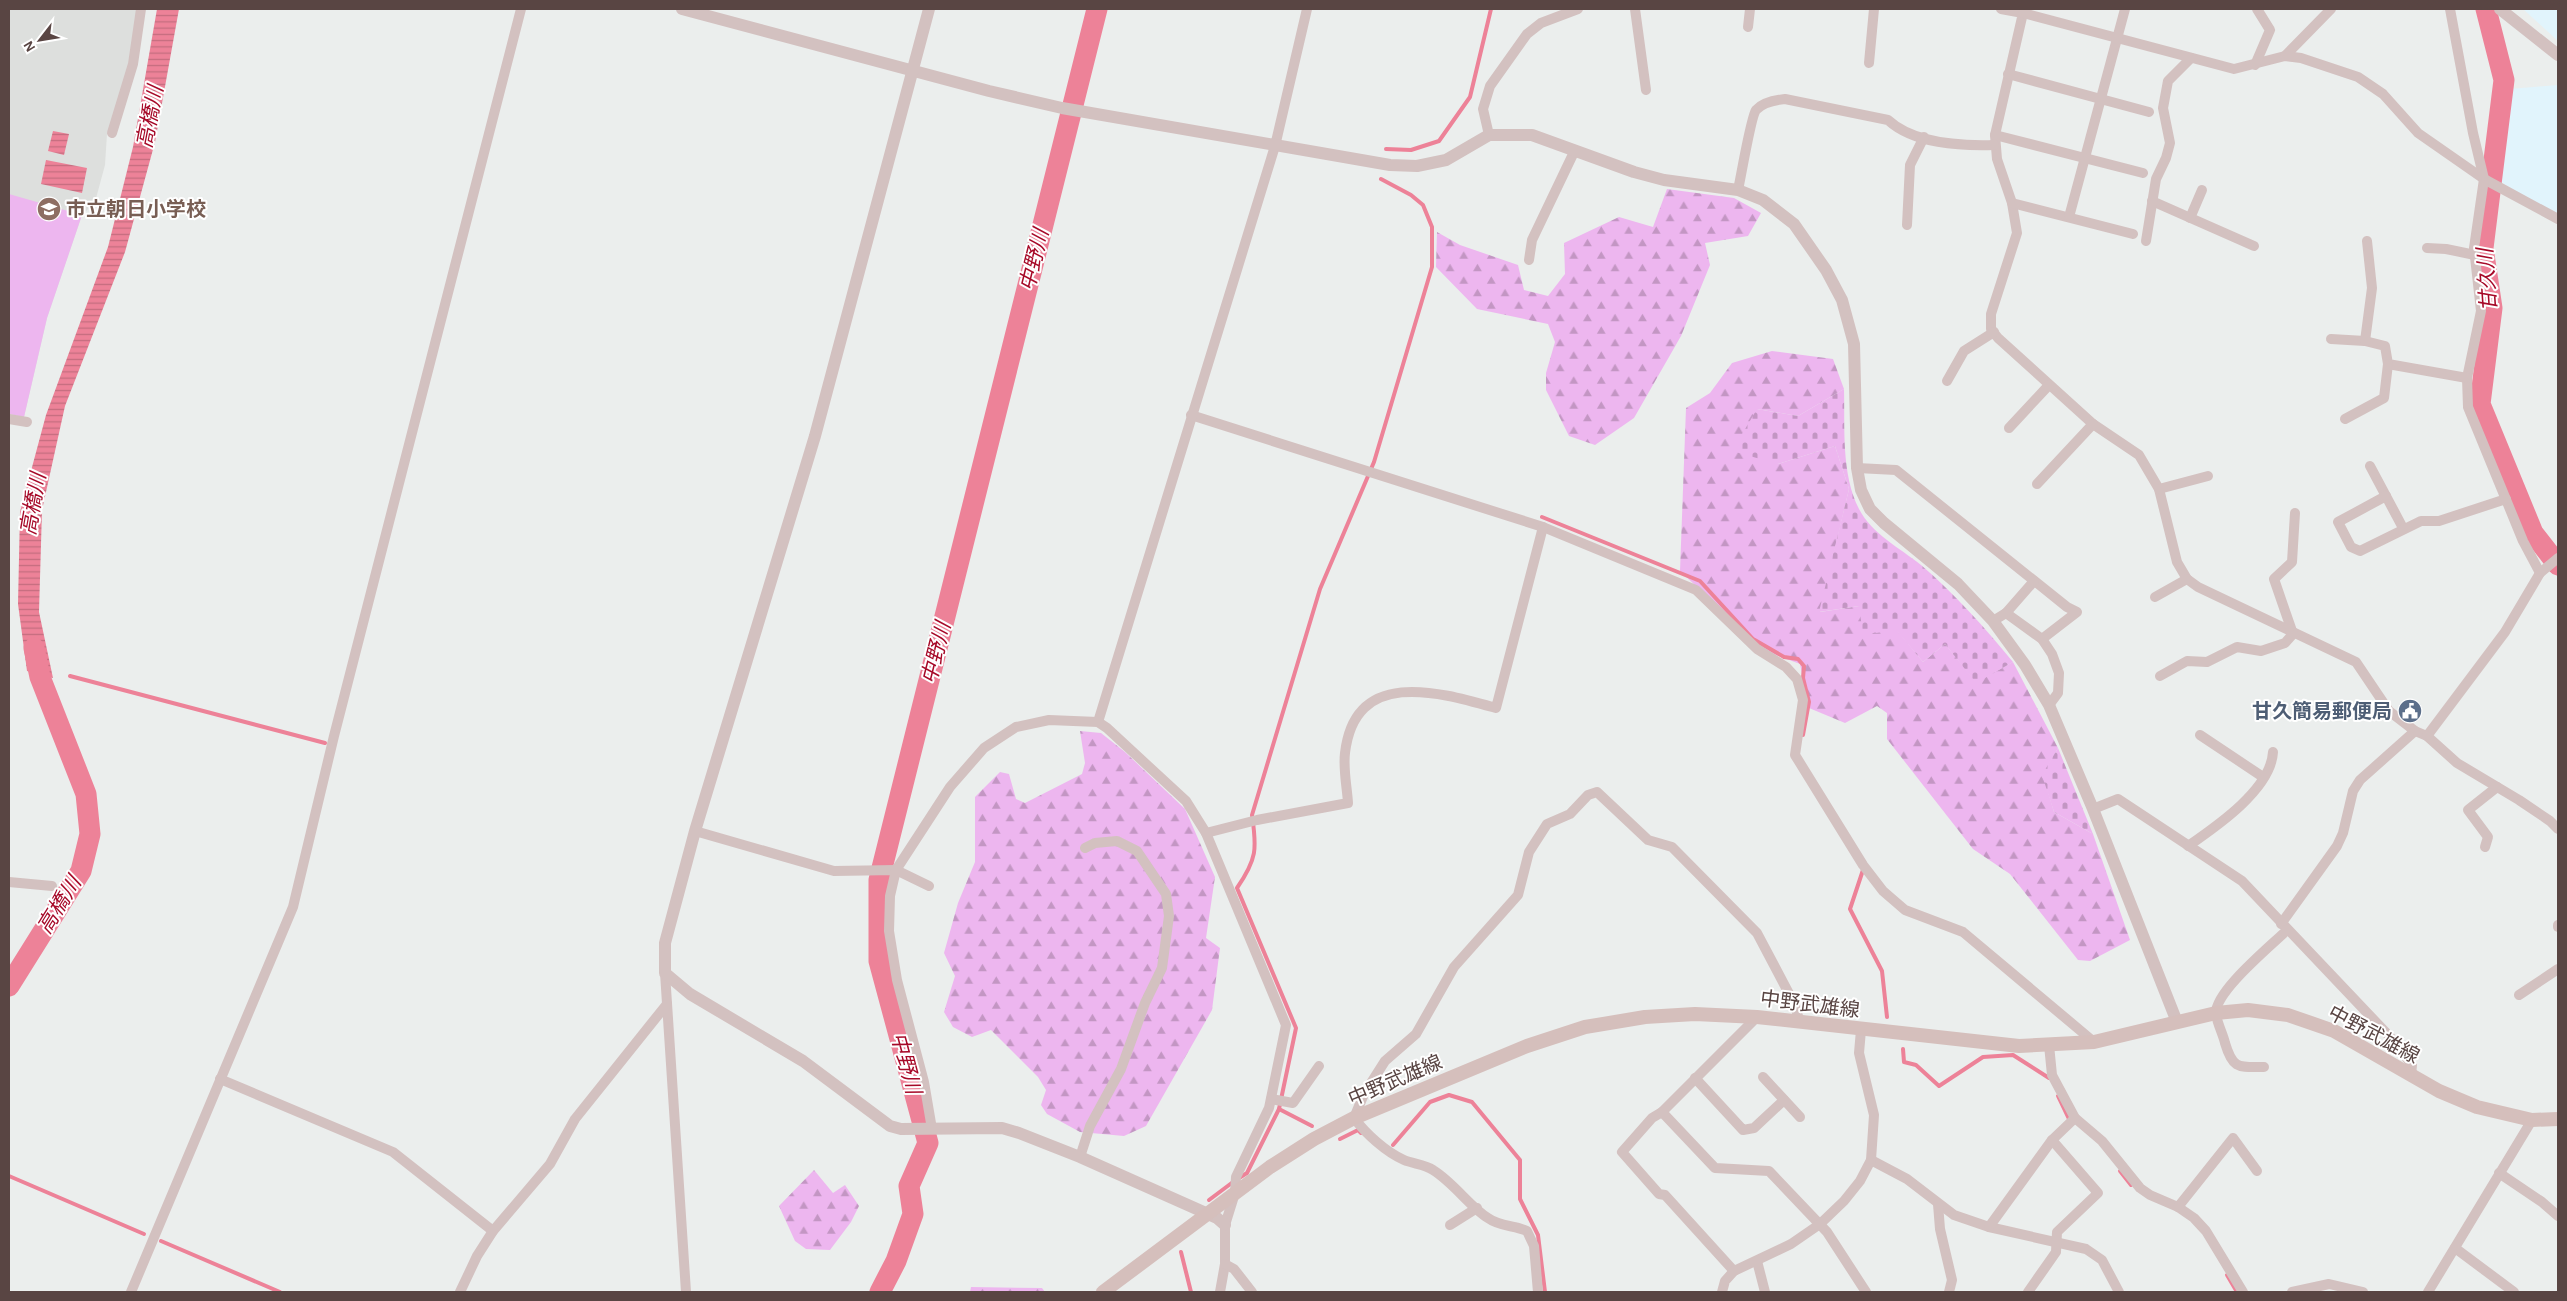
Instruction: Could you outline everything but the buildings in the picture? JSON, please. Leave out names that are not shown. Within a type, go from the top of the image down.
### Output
[{"type":"main road","name":"中野武雄線","points":[[1103,1292],[1206,1214],[1314,1138],[1354,1118],[1527,1046],[1585,1027],[1645,1017],[1695,1014],[1799,1020],[1861,1030],[2019,1046],[2094,1042],[2216,1013],[2248,1010],[2288,1015],[2334,1032],[2439,1092],[2477,1107],[2532,1120],[2558,1119]]},
{"type":"street","points":[[112,133],[133,64],[141,9]]},
{"type":"street","points":[[131,1292],[293,907],[334,736],[521,9]]},
{"type":"street","points":[[682,9],[913,71],[1082,112],[1390,165],[1417,166],[1446,160],[1489,135],[1532,135],[1634,172],[1664,180],[1738,190],[1763,200],[1794,224],[1826,270],[1842,300],[1854,344],[1857,468],[1861,490],[1870,509],[1884,523],[1958,584],[1994,621],[2025,665],[2049,705],[2094,809],[2177,1022]]},
{"type":"street","points":[[686,1292],[665,972],[665,942],[694,831],[815,436],[928,9]]},
{"type":"street","points":[[1098,722],[1275,146],[1307,9]]},
{"type":"street","points":[[1489,135],[1483,110],[1490,86],[1527,34],[1541,23],[1578,9]]},
{"type":"street","points":[[1635,9],[1646,90]]},
{"type":"street","points":[[1748,28],[1750,9]]},
{"type":"street","points":[[1869,62],[1874,9]]},
{"type":"street","points":[[2001,9],[2024,11],[2234,69],[2285,56],[2301,58],[2358,77],[2372,84],[2418,133],[2488,181],[2558,219]]},
{"type":"street","points":[[2069,217],[2125,9]]},
{"type":"street","points":[[2255,65],[2270,30],[2257,9]]},
{"type":"street","points":[[2285,56],[2331,9]]},
{"type":"street","points":[[2450,9],[2473,134],[2488,181],[2475,255],[2481,311],[2467,378],[2468,407],[2523,541],[2544,570]]},
{"type":"street","points":[[2500,9],[2558,55]]},
{"type":"street","points":[[2024,11],[1995,134],[1996,159],[2012,202],[2017,233],[1991,314],[1991,328],[2093,424],[2140,456],[2159,489],[2177,562],[2187,579],[2198,587],[2293,634],[2356,662],[2389,711],[2416,731],[2427,736],[2457,763],[2550,821],[2558,829]]},
{"type":"street","points":[[2146,241],[2156,179],[2166,158],[2170,143],[2163,108],[2168,81],[2191,58]]},
{"type":"street","points":[[2008,74],[2149,112]]},
{"type":"street","points":[[1738,190],[1750,138],[1748,127],[1755,110],[1770,101],[1785,99],[1888,120],[1898,129],[1924,138],[1966,146],[1994,145]]},
{"type":"street","points":[[1995,134],[2143,173]]},
{"type":"street","points":[[1907,224],[1910,166],[1924,138]]},
{"type":"street","points":[[1529,260],[1532,240],[1575,150]]},
{"type":"street","points":[[2190,218],[2202,190]]},
{"type":"street","points":[[2152,201],[2254,246]]},
{"type":"street","points":[[2012,202],[2133,234]]},
{"type":"street","points":[[2365,341],[2372,288],[2367,241]]},
{"type":"street","points":[[2426,248],[2446,249],[2475,255]]},
{"type":"street","points":[[1947,381],[1964,351],[1994,332]]},
{"type":"street","points":[[2332,339],[2365,341],[2385,346],[2388,364],[2384,398],[2345,419]]},
{"type":"street","points":[[2388,364],[2467,378]]},
{"type":"street","points":[[2009,428],[2049,384]]},
{"type":"street","points":[[1191,415],[1543,527],[1696,590],[1757,649],[1786,666],[1797,678],[1803,700],[1798,759],[1863,865],[1883,891],[1905,910],[1963,932],[2094,1042]]},
{"type":"street","points":[[9,419],[27,422]]},
{"type":"street","points":[[2037,484],[2093,424]]},
{"type":"street","points":[[2370,466],[2403,528]]},
{"type":"street","points":[[1857,468],[1896,470],[2034,581],[2077,612],[2042,639]]},
{"type":"street","points":[[2159,489],[2208,476]]},
{"type":"street","points":[[2386,496],[2338,522],[2351,547],[2360,551],[2421,520],[2439,521],[2506,499]]},
{"type":"street","points":[[2293,634],[2274,579],[2292,562],[2295,513]]},
{"type":"street","points":[[1206,833],[1254,821],[1348,803],[1345,753],[1352,725],[1361,708],[1390,692],[1444,693],[1496,708],[1543,527]]},
{"type":"street","points":[[2427,736],[2505,632],[2544,570],[2558,558]]},
{"type":"street","points":[[2155,597],[2187,579]]},
{"type":"street","points":[[1994,621],[2006,612],[2034,581]]},
{"type":"street","points":[[2006,612],[2042,639],[2052,654],[2059,673],[2058,693],[2049,705]]},
{"type":"street","points":[[2160,676],[2187,661],[2207,662],[2237,647],[2261,651],[2284,644],[2293,634]]},
{"type":"street","points":[[932,1129],[924,1082],[897,980],[889,931],[890,896],[896,870],[950,787],[984,748],[1016,727],[1049,720],[1098,722],[1107,728],[1186,801],[1206,833],[1286,1025],[1269,1108],[1236,1177],[1235,1194],[1225,1225],[1225,1264],[1220,1292]]},
{"type":"street","points":[[2264,1067],[2240,1067],[2230,1060],[2216,1013],[2220,999],[2284,927],[2337,846],[2343,833],[2353,791],[2360,780],[2416,731]]},
{"type":"street","points":[[2200,735],[2263,777]]},
{"type":"street","points":[[2188,846],[2244,803],[2273,764],[2273,752]]},
{"type":"street","points":[[2485,847],[2488,837],[2468,810],[2497,787]]},
{"type":"street","points":[[1538,1292],[1534,1246],[1527,1231],[1516,1226],[1500,1225],[1486,1217],[1454,1185],[1431,1168],[1403,1159],[1381,1145],[1354,1118],[1364,1094],[1385,1061],[1416,1034],[1454,967],[1518,895],[1529,852],[1547,824],[1570,814],[1588,795],[1597,792],[1648,840],[1672,848],[1757,933],[1794,1005],[1799,1020]]},
{"type":"street","points":[[2094,809],[2118,799],[2242,881],[2392,1039],[2412,1065],[2410,1075]]},
{"type":"street","points":[[694,831],[834,870],[896,870],[929,886]]},
{"type":"street","points":[[1080,1157],[1090,1126],[1121,1068],[1145,1003],[1162,968],[1169,916],[1166,894],[1137,851],[1117,840],[1095,843],[1086,848]]},
{"type":"street","points":[[9,882],[52,886]]},
{"type":"street","points":[[2520,995],[2558,969]]},
{"type":"street","points":[[665,972],[690,994],[803,1062],[876,1118],[890,1126],[915,1129],[1002,1128],[1080,1157],[1217,1218],[1225,1225]]},
{"type":"street","points":[[460,1292],[477,1256],[493,1231],[550,1164],[575,1119],[667,1004]]},
{"type":"street","points":[[1734,1271],[1665,1195],[1659,1194],[1622,1152],[1652,1118],[1662,1112],[1757,1017]]},
{"type":"street","points":[[1722,1292],[1725,1280],[1734,1271],[1791,1244],[1820,1224],[1844,1201],[1860,1180],[1870,1160],[1874,1115],[1859,1053],[1861,1030]]},
{"type":"street","points":[[2049,1045],[2052,1075],[2075,1118],[2102,1141],[2140,1188],[2150,1195],[2178,1207],[2194,1218],[2206,1231],[2243,1292]]},
{"type":"street","points":[[1271,1099],[1293,1103],[1319,1066]]},
{"type":"street","points":[[1763,1077],[1800,1116]]},
{"type":"street","points":[[1695,1078],[1743,1130],[1754,1128],[1784,1100]]},
{"type":"street","points":[[220,1079],[393,1152],[493,1231]]},
{"type":"street","points":[[1662,1112],[1715,1168],[1769,1171],[1820,1224],[1866,1292]]},
{"type":"street","points":[[1989,1227],[2052,1140],[2075,1118]]},
{"type":"street","points":[[2428,1292],[2532,1120]]},
{"type":"street","points":[[2178,1207],[2233,1138],[2257,1171]]},
{"type":"street","points":[[2028,1292],[2056,1252],[2057,1232],[2098,1192],[2052,1140]]},
{"type":"street","points":[[1870,1160],[1907,1179],[1954,1215],[1989,1227],[2086,1248],[2102,1260],[2116,1290]]},
{"type":"street","points":[[2499,1174],[2542,1202],[2558,1216]]},
{"type":"street","points":[[1938,1204],[1940,1229],[1952,1280],[1949,1292]]},
{"type":"street","points":[[1450,1225],[1477,1208]]},
{"type":"street","points":[[2455,1248],[2514,1292]]},
{"type":"street","points":[[1757,1261],[1766,1292]]},
{"type":"street","points":[[1225,1264],[1234,1268],[1252,1292]]},
{"type":"street","points":[[2292,1292],[2329,1284],[2363,1292]]},
{"type":"shaded area","name":"市立朝日小学校","points":[[9,9],[137,9],[130,64],[107,134],[105,165],[95,202],[82,215],[47,318],[24,417],[9,414]]},
{"type":"shaded area","points":[[2523,9],[2558,9],[2558,41],[2557,40]]},
{"type":"shaded area","points":[[2558,85],[2558,216],[2496,179],[2510,89]]},
{"type":"green space","points":[[1667,189],[1734,198],[1761,213],[1748,236],[1705,243],[1710,265],[1681,336],[1634,418],[1595,445],[1569,436],[1546,390],[1546,373],[1555,342],[1548,324],[1477,309],[1436,267],[1437,232],[1460,245],[1518,265],[1524,290],[1548,296],[1565,274],[1564,243],[1619,217],[1653,227]]},
{"type":"green space","points":[[9,194],[82,215],[47,318],[24,417],[9,414]]},
{"type":"green space","points":[[1772,351],[1833,359],[1844,389],[1798,416],[1757,409],[1778,464],[1835,446],[1849,489],[1820,612],[1859,606],[1896,629],[1923,662],[1945,644],[1976,682],[2013,662],[2058,748],[2043,775],[2054,812],[2093,834],[2130,940],[2090,961],[2078,960],[2010,874],[1973,849],[1887,739],[1887,713],[1877,706],[1845,723],[1809,708],[1800,664],[1765,651],[1680,571],[1686,408],[1710,393],[1732,363]]},
{"type":"green space","points":[[1844,389],[1844,434],[1847,466],[1849,481],[1859,509],[1871,526],[1921,565],[1946,588],[2013,662],[1976,683],[1945,644],[1923,662],[1896,630],[1863,635],[1859,606],[1819,612],[1849,489],[1835,446],[1778,464],[1732,451],[1757,409],[1798,416]]},
{"type":"green space","points":[[1080,731],[1101,733],[1125,752],[1185,809],[1215,877],[1206,938],[1220,948],[1212,1010],[1146,1126],[1124,1136],[1080,1132],[1047,1114],[1041,1105],[1046,1090],[1038,1077],[991,1030],[972,1037],[953,1027],[944,1012],[955,976],[944,953],[958,903],[975,862],[975,797],[1000,772],[1009,774],[1016,799],[1025,803],[1082,774],[1085,763]]},
{"type":"green space","points":[[2058,748],[2093,834],[2054,812],[2042,775]]},
{"type":"green space","points":[[814,1170],[833,1193],[845,1185],[859,1206],[851,1222],[830,1250],[806,1249],[795,1241],[779,1206]]},
{"type":"green space","points":[[971,1287],[1042,1288],[1045,1292],[970,1292]]},
{"type":"water","points":[[157,9],[179,9],[155,142],[125,252],[65,406],[42,510],[39,612],[53,678],[27,671],[18,604],[20,512],[46,415],[108,247],[133,147]]},
{"type":"water","points":[[53,131],[69,134],[64,155],[48,151]]},
{"type":"water","points":[[46,160],[87,168],[82,193],[41,184]]},
{"type":"waterway","name":"中野川","points":[[880,1292],[896,1261],[913,1214],[909,1186],[928,1143],[879,961],[879,880],[1097,9]]},
{"type":"waterway","points":[[1386,149],[1411,150],[1439,141],[1470,97],[1491,9]]},
{"type":"waterway","name":"甘久川","points":[[2486,9],[2504,80],[2483,248],[2492,308],[2480,404],[2533,533],[2558,565]]},
{"type":"waterway","points":[[1239,1178],[1247,1173],[1279,1109],[1296,1028],[1237,888],[1244,878],[1254,853],[1255,837],[1252,815],[1320,589],[1374,462],[1432,267],[1432,227],[1423,205],[1411,195],[1381,179]]},
{"type":"waterway","points":[[1542,517],[1700,581],[1753,639],[1784,657],[1798,659],[1804,666],[1803,678],[1809,702],[1803,735]]},
{"type":"waterway","name":"高橋川","points":[[9,986],[81,871],[90,834],[86,794],[40,677],[34,648]]},
{"type":"waterway","points":[[70,676],[325,743]]},
{"type":"waterway","points":[[1863,870],[1850,909],[1882,971],[1887,1017]]},
{"type":"waterway","points":[[1903,1049],[1904,1062],[1916,1065],[1939,1086],[1983,1057],[2013,1055],[2049,1078]]},
{"type":"waterway","points":[[1393,1145],[1430,1102],[1449,1095],[1472,1102],[1520,1160],[1520,1199],[1538,1235],[1545,1292]]},
{"type":"waterway","points":[[2058,1096],[2069,1119]]},
{"type":"waterway","points":[[1279,1109],[1312,1126]]},
{"type":"waterway","points":[[1340,1139],[1358,1130],[1361,1133]]},
{"type":"waterway","points":[[2120,1171],[2131,1185]]},
{"type":"waterway","points":[[9,1176],[144,1234]]},
{"type":"waterway","points":[[1209,1200],[1233,1182]]},
{"type":"waterway","points":[[161,1241],[280,1292]]},
{"type":"waterway","points":[[1181,1252],[1191,1292]]},
{"type":"waterway","points":[[2227,1275],[2237,1292]]},
{"type":"place","name":"市立朝日小学校","points":[[49,209]]},
{"type":"place","name":"甘久簡易郵便局","points":[[2410,711]]}]
